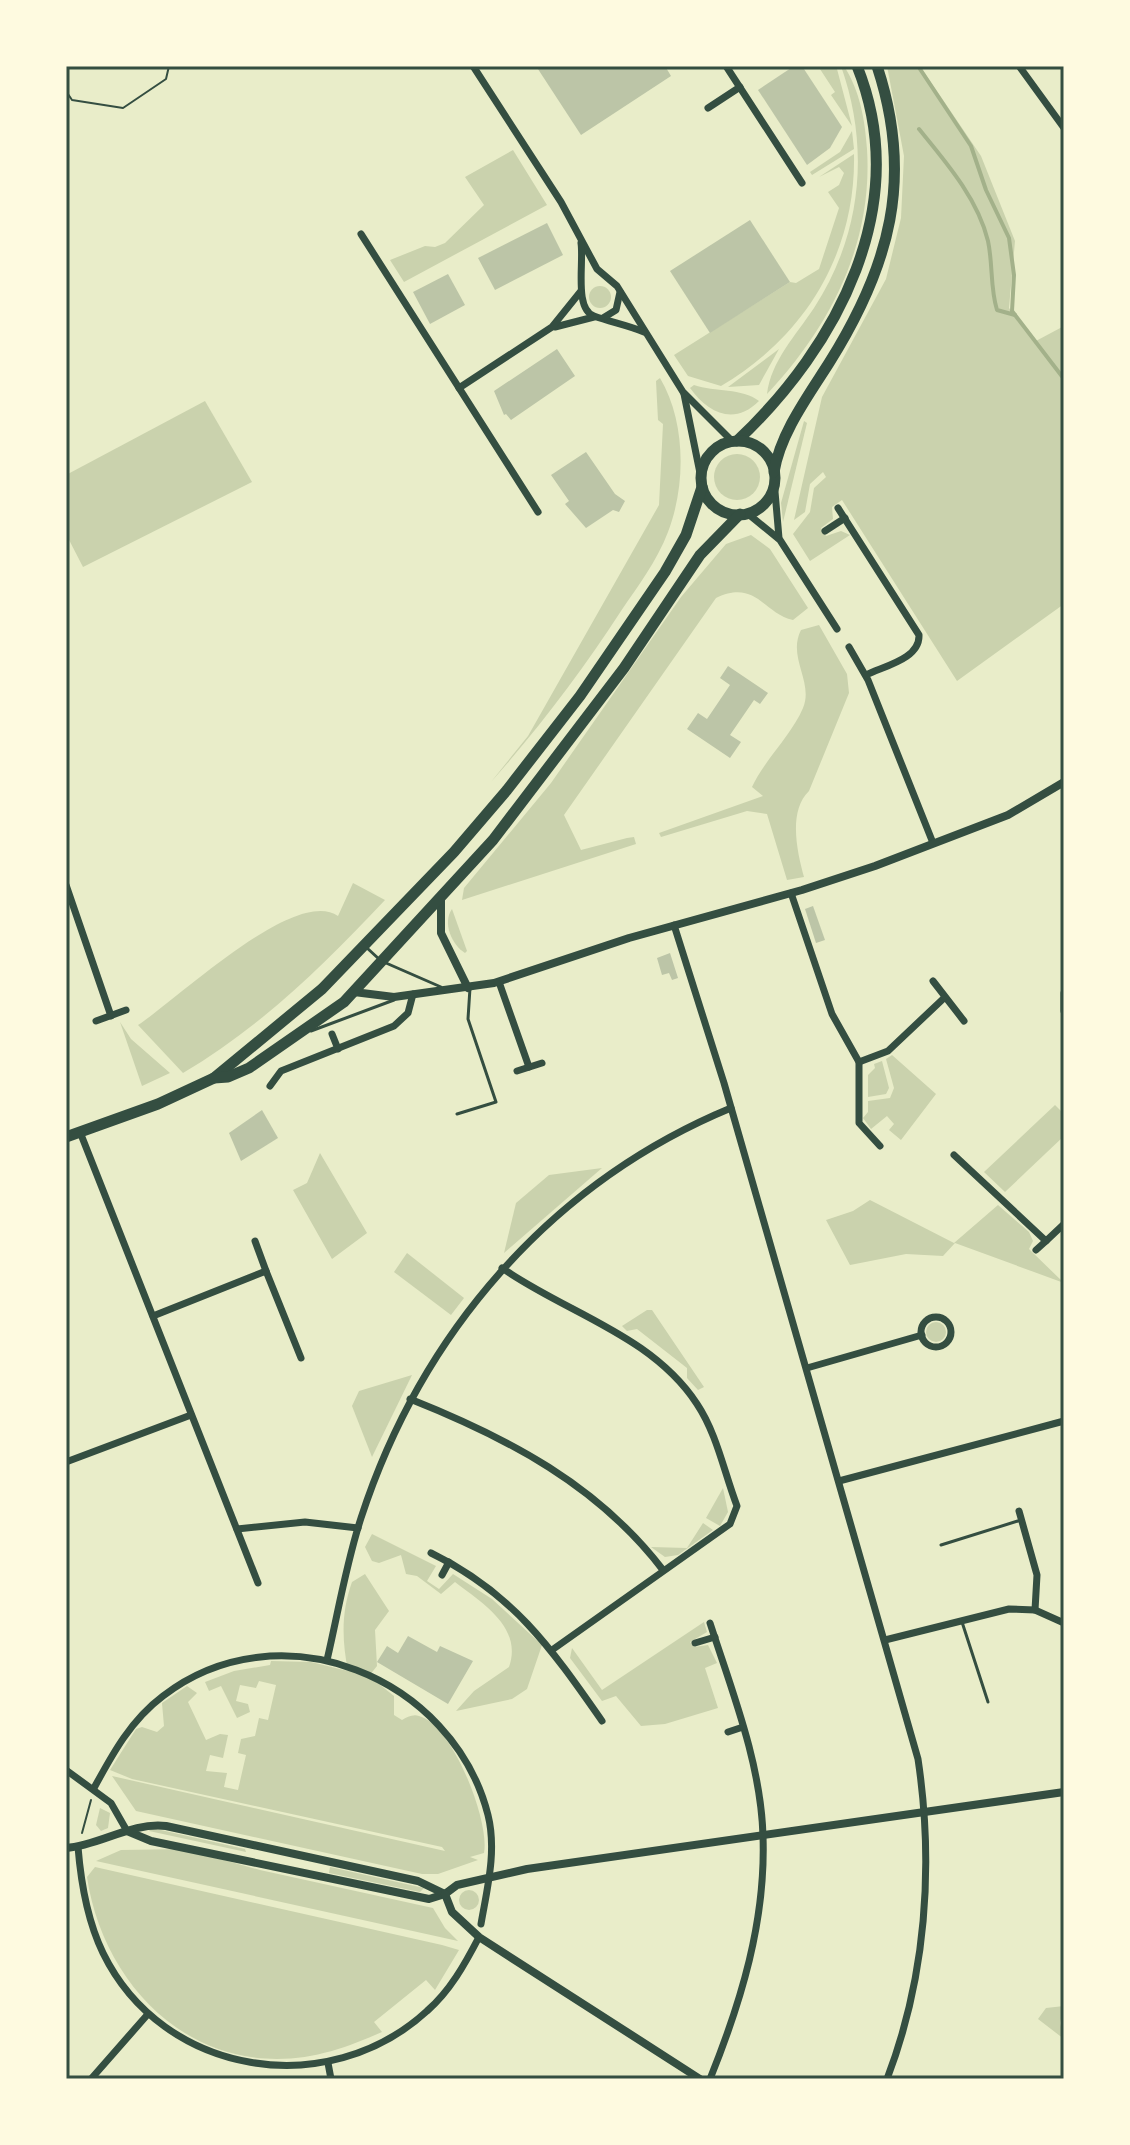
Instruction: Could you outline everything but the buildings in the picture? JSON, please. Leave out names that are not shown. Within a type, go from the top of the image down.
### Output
[{"type":"main road","points":[[66,1137],[167,1100],[214,1078],[297,1011],[364,946],[477,826],[580,696],[678,549],[694,517],[702,468],[712,451],[734,441],[780,395],[824,335],[848,294],[865,250],[873,214],[876,155],[872,117],[857,66]]},
{"type":"main road","points":[[214,1078],[228,1077],[249,1068],[300,1036],[354,992],[441,899],[563,750],[700,555],[744,514],[769,497],[784,439],[859,314],[887,240],[893,204],[895,157],[889,109],[877,66]]},
{"type":"main road","points":[[734,441],[748,442],[765,453],[774,476]]},
{"type":"main road","points":[[702,482],[712,504],[730,514],[744,514]]},
{"type":"street","points":[[473,66],[597,269],[620,290],[683,392],[734,441]]},
{"type":"street","points":[[726,66],[802,183]]},
{"type":"street","points":[[1019,66],[1064,128]]},
{"type":"street","points":[[708,108],[740,87]]},
{"type":"street","points":[[361,234],[538,512]]},
{"type":"street","points":[[580,237],[582,305],[599,317],[644,332]]},
{"type":"street","points":[[459,388],[552,327],[593,279],[607,278]]},
{"type":"street","points":[[552,327],[599,317],[618,307],[620,290]]},
{"type":"street","points":[[683,392],[702,482]]},
{"type":"street","points":[[774,476],[780,540]]},
{"type":"street","points":[[838,508],[919,635],[918,644],[909,655],[866,675]]},
{"type":"street","points":[[744,514],[780,540],[837,629]]},
{"type":"street","points":[[825,531],[845,518]]},
{"type":"street","points":[[849,647],[866,675],[933,843]]},
{"type":"street","points":[[354,992],[375,997],[411,995],[499,982],[674,925],[791,893],[933,843],[1018,810],[1064,782]]},
{"type":"street","points":[[66,885],[111,1016]]},
{"type":"street","points":[[791,893],[832,1014],[859,1062],[859,1123],[880,1146]]},
{"type":"street","points":[[441,899],[441,933],[469,988]]},
{"type":"street","points":[[674,925],[731,1108],[918,1759],[927,1869],[918,1963],[909,2008],[887,2079]]},
{"type":"street","points":[[933,981],[943,999],[964,1021]]},
{"type":"street","points":[[499,982],[529,1067]]},
{"type":"street","points":[[1064,993],[1064,1011]]},
{"type":"street","points":[[270,1086],[281,1071],[397,1024],[410,1010],[411,995]]},
{"type":"street","points":[[859,1062],[888,1051],[943,999]]},
{"type":"street","points":[[96,1021],[126,1010]]},
{"type":"street","points":[[332,1034],[338,1049]]},
{"type":"street","points":[[517,1071],[542,1063]]},
{"type":"street","points":[[327,1660],[358,1528],[390,1442],[410,1399],[458,1322],[502,1268],[556,1216],[610,1174],[692,1125],[731,1108]]},
{"type":"street","points":[[80,1132],[258,1583]]},
{"type":"street","points":[[954,1155],[1046,1241]]},
{"type":"street","points":[[1036,1250],[1064,1224]]},
{"type":"street","points":[[255,1241],[301,1358]]},
{"type":"street","points":[[502,1268],[593,1319],[671,1372],[704,1416],[737,1506],[730,1524],[552,1650]]},
{"type":"street","points":[[153,1316],[266,1271]]},
{"type":"street","points":[[931,1318],[944,1319],[951,1328],[949,1340],[938,1347],[926,1343],[922,1335],[923,1325],[931,1318]]},
{"type":"street","points":[[807,1368],[922,1335]]},
{"type":"street","points":[[410,1399],[495,1435],[555,1469],[608,1511],[663,1570]]},
{"type":"street","points":[[66,1462],[191,1415]]},
{"type":"street","points":[[839,1481],[1064,1421]]},
{"type":"street","points":[[1019,1511],[1037,1575],[1035,1610]]},
{"type":"street","points":[[237,1529],[305,1522],[358,1528]]},
{"type":"street","points":[[431,1553],[497,1593],[552,1650],[602,1721]]},
{"type":"street","points":[[442,1575],[449,1562]]},
{"type":"street","points":[[885,1640],[995,1610],[1035,1610],[1064,1623]]},
{"type":"street","points":[[710,1623],[743,1727],[763,1835],[752,1951],[740,1998],[710,2079]]},
{"type":"street","points":[[695,1643],[715,1637]]},
{"type":"street","points":[[94,1788],[134,1723],[177,1686],[214,1669],[250,1659],[281,1656],[327,1660],[364,1671],[423,1707],[452,1738],[471,1771],[488,1816],[489,1876],[481,1924]]},
{"type":"street","points":[[728,1732],[743,1727]]},
{"type":"street","points":[[66,1770],[94,1788],[118,1810],[127,1831],[151,1841],[421,1899],[445,1894],[457,1885],[489,1876],[1064,1792]]},
{"type":"street","points":[[66,1848],[145,1825],[166,1826],[418,1881],[445,1894],[452,1912],[479,1937],[700,2079]]},
{"type":"street","points":[[78,1847],[85,1901],[98,1941],[113,1971],[148,2014],[193,2044],[241,2062],[291,2068],[328,2063],[381,2044],[427,2011],[449,1988],[479,1937]]},
{"type":"street","points":[[259,1863],[263,1847]]},
{"type":"street","points":[[310,1874],[314,1858]]},
{"type":"street","points":[[91,2079],[148,2014]]},
{"type":"street","points":[[328,2063],[331,2079]]},
{"type":"lane","points":[[364,946],[383,961],[444,989]]},
{"type":"lane","points":[[457,1114],[496,1102],[468,1019],[469,988]]},
{"type":"lane","points":[[300,1036],[411,995]]},
{"type":"lane","points":[[941,1545],[1021,1520]]},
{"type":"lane","points":[[961,1618],[988,1702]]},
{"type":"path","points":[[66,91],[72,100],[123,108],[166,79],[169,66]]},
{"type":"path","points":[[78,1847],[94,1788]]},
{"type":"green space","points":[[818,66],[837,69],[852,126],[831,95],[835,92]]},
{"type":"green space","points":[[841,66],[844,66],[854,85],[865,127],[867,184],[863,217],[855,250],[828,311],[790,368],[767,394],[779,359],[830,280],[851,221],[858,159],[856,128]]},
{"type":"green space","points":[[887,66],[920,66],[981,156],[1015,241],[1009,308],[1034,342],[1064,326],[1064,604],[957,681],[842,500],[832,507],[833,519],[821,528],[826,536],[841,531],[850,535],[810,561],[793,534],[810,512],[814,488],[826,477],[823,472],[810,484],[805,512],[794,520],[822,397],[886,279],[901,218],[904,156]]},
{"type":"green space","points":[[852,131],[854,149],[812,175],[810,172],[840,152]]},
{"type":"green space","points":[[513,150],[547,205],[404,282],[390,260],[425,246],[435,247],[445,243],[484,205],[465,177]]},
{"type":"green space","points":[[854,154],[846,225],[820,288],[801,316],[751,366],[721,386],[688,376],[674,355],[790,282],[796,283],[819,269],[839,208],[828,192],[839,185],[844,173],[839,167],[819,177]]},
{"type":"green space","points":[[596,286],[604,286],[611,297],[604,308],[596,308],[589,301],[589,293]]},
{"type":"green space","points":[[779,349],[759,385],[728,387]]},
{"type":"green space","points":[[660,378],[669,395],[679,434],[678,494],[668,532],[647,573],[591,655],[543,720],[491,782],[528,736],[659,505],[663,424],[658,420],[656,381]]},
{"type":"green space","points":[[694,385],[745,394],[759,401],[740,413],[722,413],[697,397],[690,388]]},
{"type":"green space","points":[[205,401],[252,482],[83,567],[66,534],[66,475]]},
{"type":"green space","points":[[804,421],[807,423],[783,522],[781,503]]},
{"type":"green space","points":[[737,454],[753,461],[760,477],[753,493],[737,500],[721,493],[714,477],[721,461]]},
{"type":"green space","points":[[751,535],[770,549],[808,608],[793,620],[741,592],[716,598],[564,815],[581,850],[634,837],[636,844],[462,900],[464,888],[551,783],[681,597],[726,544]]},
{"type":"green space","points":[[819,625],[847,674],[849,693],[809,791],[798,809],[797,844],[804,877],[787,880],[767,814],[747,811],[661,837],[659,833],[763,796],[752,787],[803,708],[805,689],[797,650],[801,630]]},
{"type":"green space","points":[[353,883],[385,900],[290,994],[212,1055],[183,1073],[138,1025],[236,950],[266,931],[294,917],[319,911],[338,916]]},
{"type":"green space","points":[[452,909],[467,951],[465,953],[456,945],[448,927]]},
{"type":"green space","points":[[120,1022],[131,1039],[170,1073],[142,1086]]},
{"type":"green space","points":[[892,1055],[936,1094],[901,1140],[889,1130],[894,1124],[887,1116],[871,1129],[863,1118],[868,1112],[868,1101],[890,1098],[894,1088],[886,1059]]},
{"type":"green space","points":[[882,1061],[889,1088],[886,1094],[868,1097],[868,1075],[875,1068],[874,1064]]},
{"type":"green space","points":[[1055,1105],[1064,1114],[1064,1136],[1005,1192],[984,1172]]},
{"type":"green space","points":[[320,1153],[367,1233],[332,1259],[293,1190],[307,1183]]},
{"type":"green space","points":[[602,1168],[504,1253],[516,1203],[549,1175]]},
{"type":"green space","points":[[870,1200],[954,1243],[998,1205],[1029,1232],[1033,1241],[1029,1249],[1064,1283],[955,1243],[943,1256],[906,1254],[850,1265],[826,1220],[853,1211]]},
{"type":"green space","points":[[407,1253],[464,1298],[451,1315],[394,1272]]},
{"type":"green space","points":[[652,1310],[704,1387],[698,1390],[687,1378],[687,1368],[637,1329],[627,1331],[622,1326]]},
{"type":"green space","points":[[936,1322],[943,1325],[946,1332],[943,1339],[936,1342],[929,1339],[926,1332],[929,1325]]},
{"type":"green space","points":[[412,1375],[372,1457],[352,1406],[359,1391]]},
{"type":"green space","points":[[723,1488],[728,1512],[720,1526],[706,1518]]},
{"type":"green space","points":[[703,1523],[713,1530],[678,1555],[665,1557],[651,1547],[687,1548]]},
{"type":"green space","points":[[372,1534],[436,1566],[427,1581],[439,1589],[453,1574],[492,1599],[542,1645],[527,1689],[512,1699],[456,1711],[474,1691],[509,1667],[512,1653],[505,1628],[488,1608],[455,1582],[441,1594],[417,1576],[406,1574],[401,1555],[379,1563],[372,1561],[365,1547]]},
{"type":"green space","points":[[365,1574],[389,1611],[375,1630],[377,1666],[369,1676],[394,1696],[394,1715],[402,1720],[417,1715],[432,1723],[456,1755],[481,1820],[484,1853],[470,1857],[478,1860],[438,1874],[422,1874],[136,1811],[112,1776],[445,1851],[442,1847],[132,1779],[110,1770],[136,1729],[142,1727],[157,1732],[164,1726],[162,1703],[187,1686],[197,1693],[188,1702],[206,1740],[220,1734],[228,1735],[223,1758],[210,1755],[206,1771],[227,1773],[224,1787],[238,1790],[246,1755],[238,1753],[241,1739],[255,1736],[259,1718],[268,1720],[276,1685],[259,1681],[256,1688],[240,1685],[236,1701],[248,1704],[250,1712],[237,1718],[221,1686],[209,1691],[205,1682],[234,1671],[270,1665],[271,1661],[311,1662],[348,1671],[344,1616],[352,1582]]},
{"type":"green space","points":[[704,1622],[707,1632],[690,1642],[694,1647],[708,1645],[717,1663],[705,1668],[718,1708],[665,1724],[641,1726],[616,1696],[602,1701],[570,1658],[572,1648],[602,1690]]},
{"type":"green space","points":[[100,1808],[110,1813],[108,1828],[101,1831],[96,1825]]},
{"type":"green space","points":[[152,1828],[245,1849],[246,1852],[149,1831]]},
{"type":"green space","points":[[185,1849],[260,1870],[433,1908],[445,1928],[458,1941],[96,1861],[121,1850]]},
{"type":"green space","points":[[95,1867],[459,1950],[435,1990],[426,1980],[374,2022],[382,2032],[344,2047],[305,2057],[277,2059],[240,2055],[205,2044],[175,2026],[148,2004],[126,1976],[108,1946],[95,1912],[87,1877]]},
{"type":"green space","points":[[330,1867],[424,1888],[420,1892],[329,1873]]},
{"type":"green space","points":[[469,1890],[476,1893],[479,1900],[476,1907],[469,1910],[462,1907],[459,1900],[462,1893]]},
{"type":"green space","points":[[1064,2006],[1060,2023],[1064,2039],[1038,2019],[1046,2008]]},
{"type":"waterway","points":[[918,66],[971,146],[986,190],[1009,238],[1014,275],[1012,311],[1064,379]]},
{"type":"waterway","points":[[919,129],[960,182],[977,210],[988,241],[997,310],[1015,315]]}]
